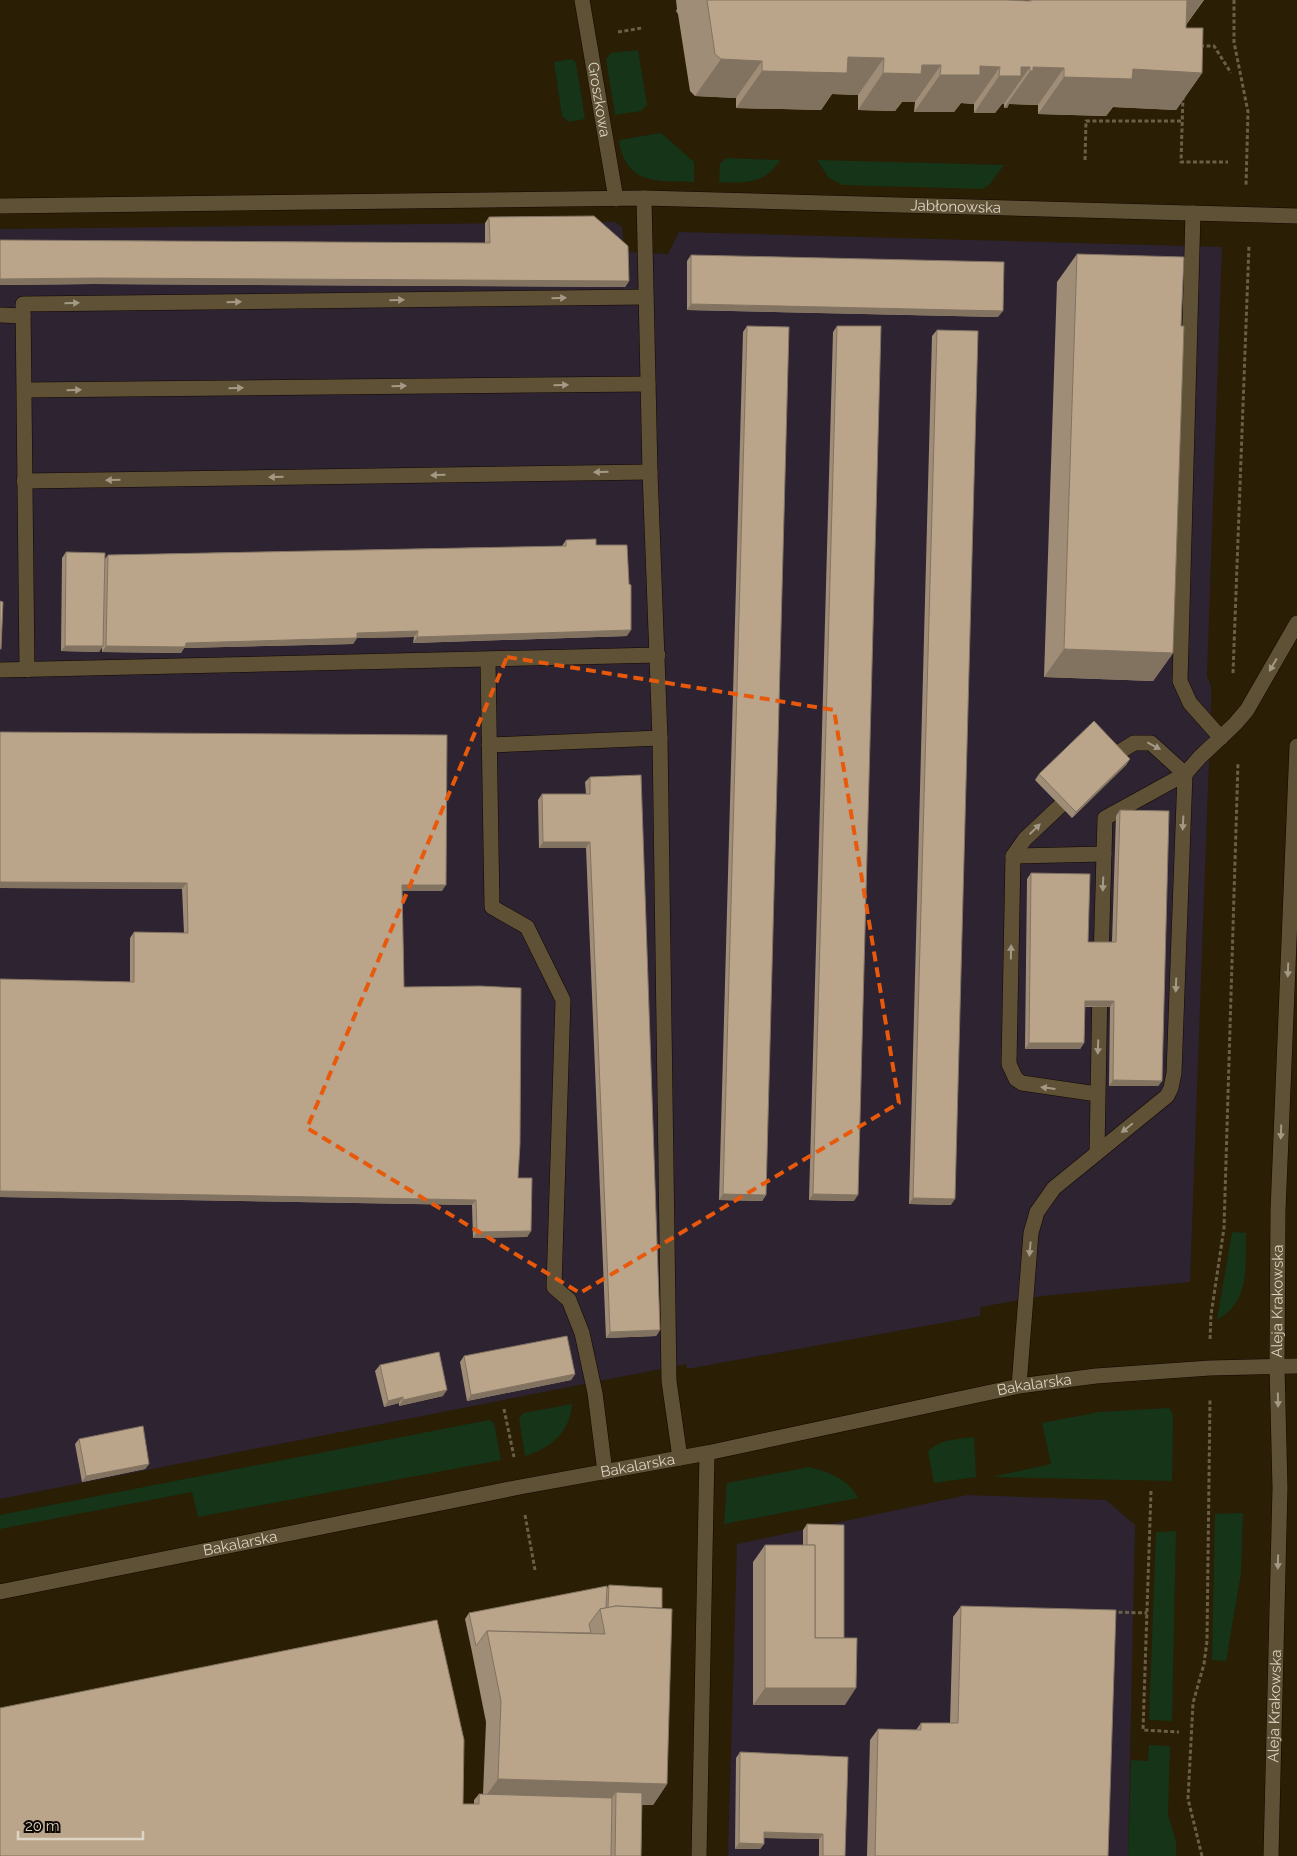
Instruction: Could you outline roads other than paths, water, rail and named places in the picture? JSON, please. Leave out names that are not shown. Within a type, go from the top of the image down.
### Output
[{"type":"street","name":"Groszkowa","points":[[582,0],[616,199]]},
{"type":"street","name":"Jabłonowska","points":[[0,206],[644,198],[1297,216]]},
{"type":"street","points":[[644,198],[650,472],[660,738],[669,1381],[680,1458]]},
{"type":"street","points":[[1193,213],[1180,673],[1185,696],[1221,738]]},
{"type":"street","points":[[0,315],[23,310],[646,296]]},
{"type":"street","points":[[23,310],[27,670]]},
{"type":"street","points":[[25,390],[648,384]]},
{"type":"street","points":[[24,481],[650,472]]},
{"type":"street","points":[[1097,1152],[1105,818],[1185,774],[1221,738],[1247,710],[1297,623]]},
{"type":"street","points":[[0,670],[488,661],[658,655]]},
{"type":"street","points":[[488,661],[492,907],[527,926],[563,1000],[554,1288],[569,1300],[582,1333],[594,1393],[605,1472]]},
{"type":"street","points":[[489,745],[660,738]]},
{"type":"street","points":[[1116,754],[1134,743],[1151,744],[1185,774]]},
{"type":"street","name":"Aleja Krakowska","points":[[1271,1856],[1280,1488],[1277,1366],[1279,1172],[1297,746]]},
{"type":"street","points":[[1019,1386],[1031,1233],[1037,1212],[1054,1188],[1167,1096],[1171,1088],[1174,1073],[1185,774]]},
{"type":"street","points":[[1060,806],[1025,839],[1013,856],[1009,1064],[1011,1072],[1022,1084],[1097,1094]]},
{"type":"street","points":[[1013,856],[1104,854]]},
{"type":"street","name":"Bakalarska","points":[[0,1592],[510,1488],[707,1453],[1019,1386],[1096,1376],[1297,1366]]},
{"type":"street","points":[[699,1856],[707,1453]]}]
